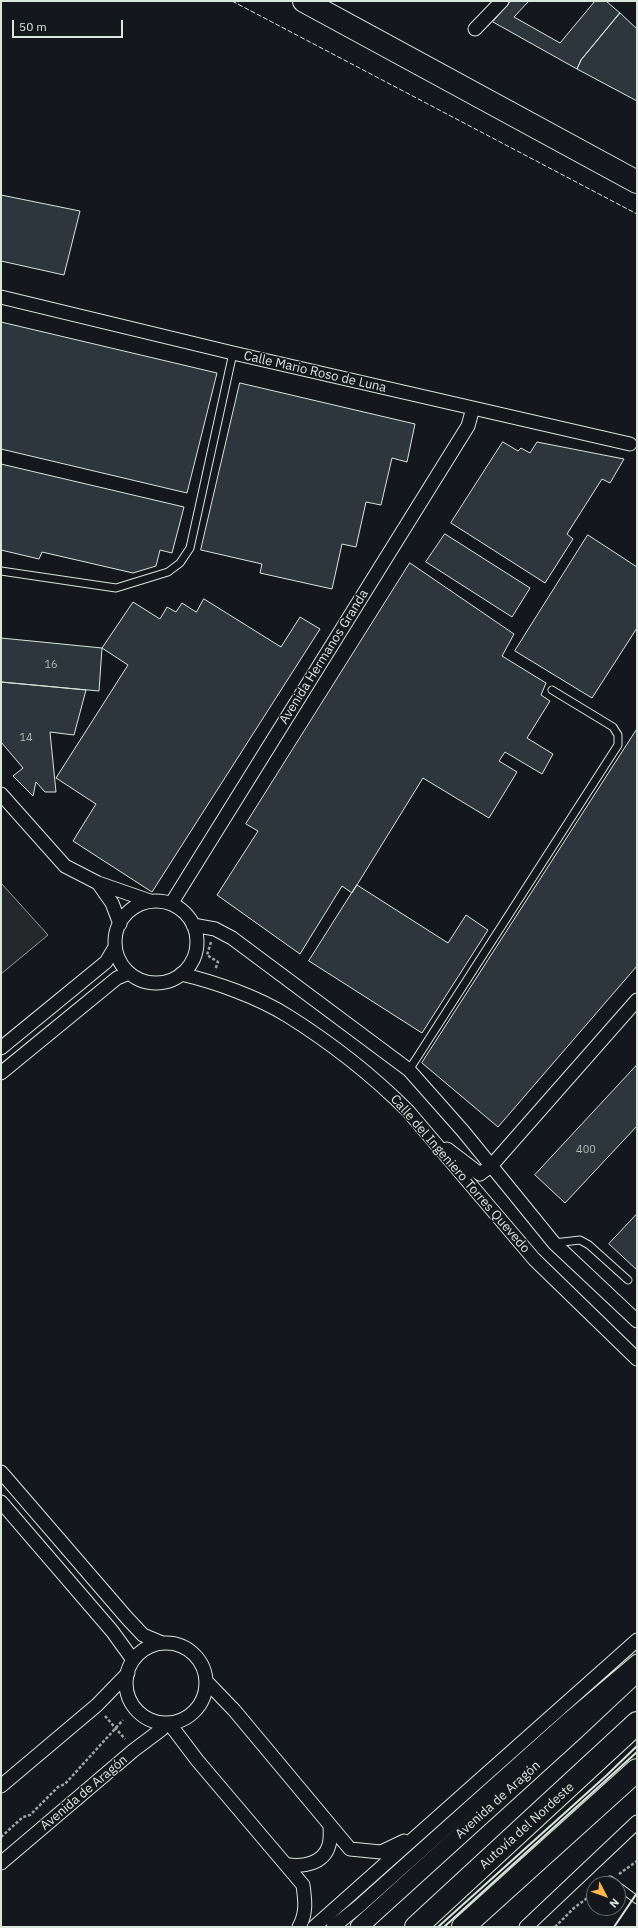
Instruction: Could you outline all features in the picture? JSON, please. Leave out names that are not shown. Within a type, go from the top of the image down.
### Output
[{"type":"highway","points":[[304,1],[637,182]]},
{"type":"highway","name":"Autovía del Nordeste","points":[[416,1927],[637,1723]]},
{"type":"highway","points":[[463,1927],[637,1770]]},
{"type":"street","points":[[476,29],[502,1]]},
{"type":"street","name":"Calle Mario Roso de Luna","points":[[1,297],[233,353],[630,444]]},
{"type":"street","name":"Avenida Hermanos Granda","points":[[171,904],[468,426],[473,408]]},
{"type":"street","points":[[1,794],[65,866],[98,883],[150,901]]},
{"type":"street","points":[[98,883],[112,903],[120,924]]},
{"type":"street","points":[[150,901],[161,901],[171,904],[188,916],[193,926],[196,936],[195,952],[188,966],[181,974],[171,980],[149,982],[138,979],[129,973],[120,961],[115,946],[116,931],[123,917],[135,906],[150,901]]},
{"type":"street","name":"Calle del Ingeniero Torres Quevedo","points":[[193,926],[215,928],[232,938],[409,1070],[463,1131],[554,1243],[637,1322]]},
{"type":"street","points":[[1,1048],[106,962],[115,946]]},
{"type":"street","points":[[1,1073],[117,978],[129,973]]},
{"type":"street","name":"Calle del Ingeniero Torres Quevedo","points":[[181,974],[211,981],[287,1015],[345,1055],[390,1093],[429,1136],[534,1259],[637,1359]]},
{"type":"street","points":[[429,1136],[480,1174],[491,1166],[637,1000]]},
{"type":"street","points":[[1,1472],[132,1624],[143,1635],[162,1643]]},
{"type":"street","points":[[1,1502],[112,1632],[134,1660]]},
{"type":"street","points":[[314,1927],[637,1640]]},
{"type":"street","points":[[1,1786],[97,1705],[128,1672],[134,1660],[146,1649],[162,1643],[173,1643],[192,1652],[199,1660],[204,1670],[206,1681],[204,1693],[200,1704],[192,1713],[181,1720],[168,1723],[154,1721],[143,1715],[135,1707],[129,1696],[126,1685],[128,1672]]},
{"type":"street","points":[[333,1927],[358,1907],[554,1732],[637,1661]]},
{"type":"street","name":"Avenida de Aragón","points":[[359,1927],[637,1673]]},
{"type":"street","points":[[206,1681],[234,1710],[350,1849],[381,1852],[426,1827]]},
{"type":"street","points":[[168,1723],[197,1760],[303,1884],[306,1901],[304,1917],[299,1927]]},
{"type":"street","name":"Avenida de Aragón","points":[[1,1863],[168,1723]]},
{"type":"street","points":[[526,1927],[637,1822]]},
{"type":"street","points":[[285,1864],[296,1866],[311,1864],[323,1856],[329,1846],[330,1826]]},
{"type":"lane","points":[[1,571],[116,588],[168,572],[180,563],[190,548],[233,353]]},
{"type":"lane","points":[[409,1070],[618,745],[618,735],[613,727],[552,690]]},
{"type":"lane","points":[[554,1243],[580,1240],[589,1245],[628,1280]]},
{"type":"lane","points":[[626,1892],[637,1900]]},
{"type":"path","points":[[212,939],[207,955],[218,962],[215,970]]},
{"type":"path","points":[[102,1712],[128,1743]]},
{"type":"path","points":[[1,1837],[23,1817],[30,1815],[58,1787],[65,1784],[123,1720]]},
{"type":"path","points":[[555,1927],[574,1908],[586,1899]]},
{"type":"shaded area","points":[[1,883],[48,935],[1,974]]},
{"type":"building","points":[[511,1],[529,1],[514,17],[560,43],[595,1],[606,1],[620,13],[581,60],[577,69],[493,22]]},
{"type":"building","points":[[620,13],[637,29],[637,101],[577,69],[581,60]]},
{"type":"building","points":[[1,195],[80,211],[64,275],[1,261]]},
{"type":"building","points":[[1,322],[217,373],[187,493],[1,449]]},
{"type":"building","points":[[240,383],[415,424],[407,462],[392,458],[381,505],[366,502],[356,547],[342,544],[332,589],[260,573],[262,564],[201,550]]},
{"type":"building","points":[[503,442],[518,451],[521,448],[530,453],[537,442],[624,459],[610,483],[602,479],[567,534],[573,539],[545,583],[451,523]]},
{"type":"building","points":[[1,464],[184,507],[172,553],[160,550],[156,566],[133,573],[42,552],[39,559],[1,550]]},
{"type":"building","points":[[445,534],[530,588],[512,617],[426,562]]},
{"type":"building","points":[[588,535],[637,567],[637,628],[592,698],[515,651]]},
{"type":"building","points":[[410,563],[514,634],[502,656],[546,683],[541,695],[550,701],[527,738],[553,754],[542,774],[505,752],[499,761],[517,772],[489,818],[423,778],[352,893],[342,886],[300,954],[217,895],[258,831],[246,824]]},
{"type":"building","points":[[204,599],[281,647],[300,617],[320,629],[152,892],[73,841],[96,804],[56,778],[128,665],[102,648],[133,602],[160,619],[167,607],[176,612],[182,603],[196,612]]},
{"type":"building","points":[[1,638],[102,648],[99,691],[1,682]]},
{"type":"building","points":[[1,682],[86,690],[74,735],[50,732],[56,792],[45,792],[36,782],[33,796],[13,776],[23,768],[1,742]]},
{"type":"building","points":[[637,729],[637,966],[498,1127],[422,1063]]},
{"type":"building","points":[[357,885],[448,943],[466,915],[488,930],[422,1033],[309,961]]},
{"type":"building","points":[[637,1065],[637,1126],[565,1203],[535,1175]]},
{"type":"building","points":[[637,1214],[637,1270],[609,1244]]},
{"type":"fence","points":[[232,1],[637,214]]},
{"type":"wall","points":[[438,1927],[607,1775],[637,1746]]},
{"type":"wall","points":[[444,1927],[637,1752]]},
{"type":"wall","points":[[614,1927],[637,1893]]}]
